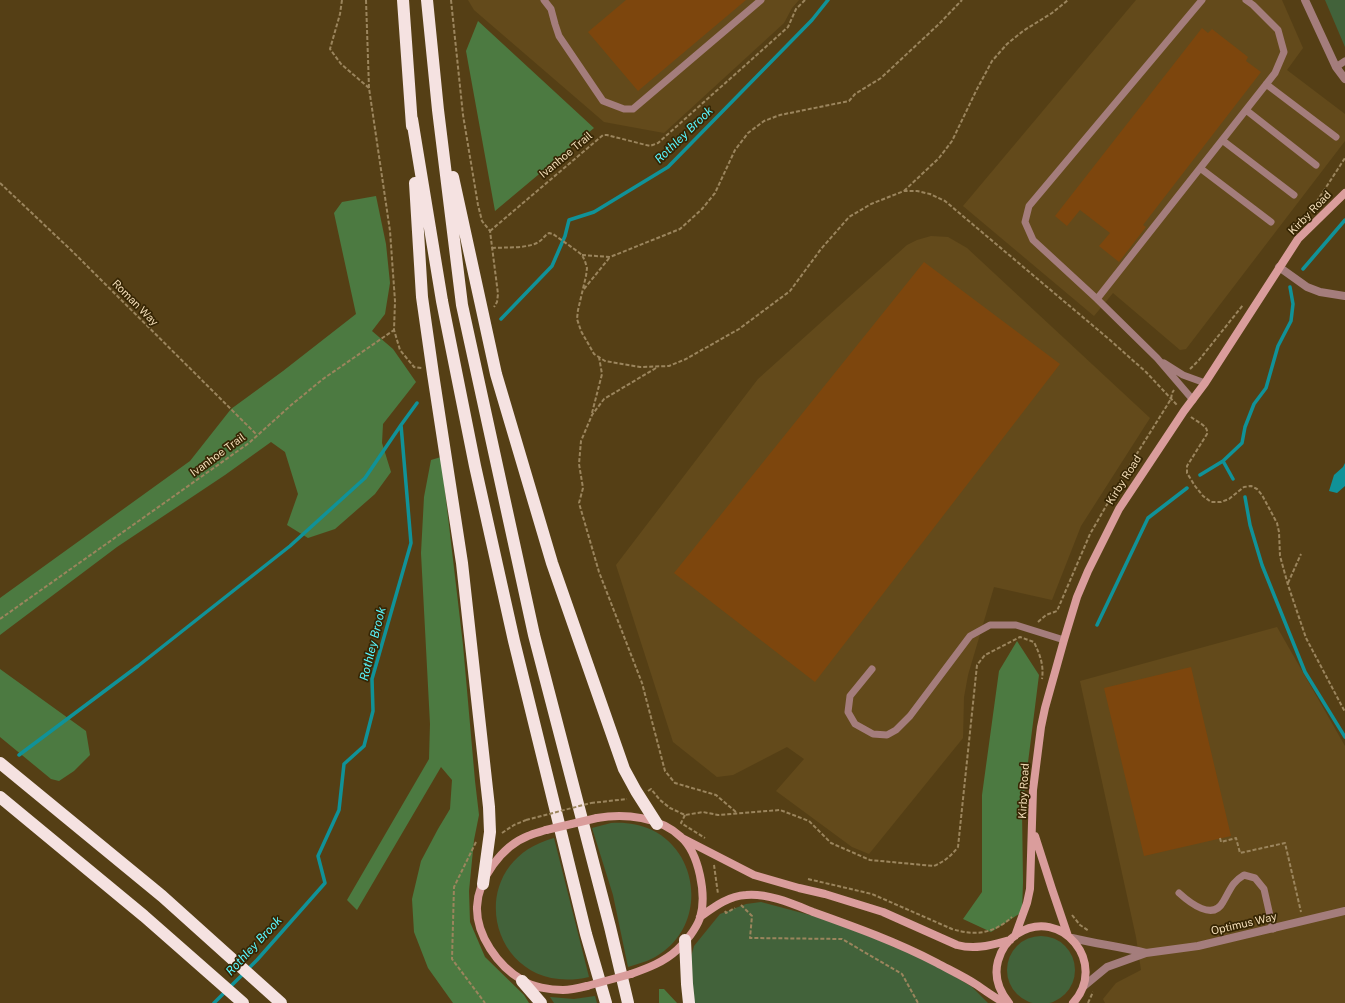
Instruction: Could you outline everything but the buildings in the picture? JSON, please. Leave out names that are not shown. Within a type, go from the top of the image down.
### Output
[{"type":"highway","points":[[403,0],[412,119],[422,297],[462,563],[489,807],[490,832],[483,884]]},
{"type":"highway","points":[[427,0],[438,110],[462,305],[534,635],[610,927],[628,1003]]},
{"type":"highway","points":[[438,110],[496,374],[552,563],[624,769],[636,791],[658,824]]},
{"type":"highway","points":[[412,119],[442,301],[475,466],[514,641],[586,934],[606,1003]]},
{"type":"highway","points":[[0,763],[162,896],[281,1003]]},
{"type":"highway","points":[[0,797],[144,916],[243,1003]]},
{"type":"highway","points":[[685,940],[689,1003]]},
{"type":"highway","points":[[522,981],[541,1003]]},
{"type":"main road","name":"Kirby Road","points":[[1010,1003],[1001,990],[997,973],[1000,956],[1012,938],[1027,903],[1030,889],[1034,790],[1041,727],[1064,640],[1078,597],[1101,543],[1119,509],[1184,411],[1205,383],[1298,239],[1345,193]]},
{"type":"main road","points":[[682,838],[691,852],[700,872],[703,892],[700,917],[694,929],[678,950],[658,963],[631,974],[587,986],[572,990],[558,990],[543,988],[522,981],[510,972],[498,959],[486,941],[482,932],[477,908],[479,897],[490,869],[509,847],[528,835],[610,816],[639,818],[658,824],[754,875],[864,906],[900,919],[966,947],[984,947],[1012,938],[1027,929],[1039,927],[1058,930],[1070,937]]},
{"type":"main road","name":"Kirby Road","points":[[1033,830],[1052,889],[1070,937],[1080,949],[1085,960],[1086,974],[1084,986]]},
{"type":"main road","points":[[700,917],[721,902],[734,897],[746,895],[766,896],[804,908],[892,942],[943,966],[976,985],[996,1000],[1005,1003]]},
{"type":"main road","points":[[1076,1001],[1084,986]]},
{"type":"street","points":[[1304,0],[1336,68],[1345,78]]},
{"type":"street","points":[[1279,267],[1307,287],[1320,292],[1345,296]]},
{"type":"street","name":"Optimus Way","points":[[1084,986],[1107,967],[1146,953],[1198,946],[1345,911]]},
{"type":"street","name":"Optimus Way","points":[[1070,937],[1102,945],[1124,947],[1146,953]]},
{"type":"lane","points":[[544,0],[551,9],[559,36],[603,101],[624,109],[633,109],[761,0]]},
{"type":"lane","points":[[1193,400],[1157,358],[1097,299],[1033,240],[1025,222],[1030,206],[1202,0]]},
{"type":"lane","points":[[1097,299],[1275,73],[1284,52],[1278,30],[1246,0]]},
{"type":"lane","points":[[1336,68],[1345,61]]},
{"type":"lane","points":[[1266,84],[1336,137]]},
{"type":"lane","points":[[1246,110],[1316,165]]},
{"type":"lane","points":[[1222,140],[1294,195]]},
{"type":"lane","points":[[1200,168],[1271,222]]},
{"type":"lane","points":[[1157,358],[1183,375],[1205,383]]},
{"type":"lane","points":[[872,669],[850,696],[848,712],[855,724],[873,734],[887,735],[896,730],[910,716],[970,636],[990,625],[1016,625],[1064,640]]},
{"type":"lane","points":[[1179,893],[1203,910],[1214,910],[1223,903],[1228,891],[1235,881],[1244,876],[1255,878],[1264,889],[1273,929]]},
{"type":"path","points":[[342,0],[340,14],[330,49],[341,64],[369,88]]},
{"type":"path","points":[[366,0],[369,88],[390,231],[394,286],[394,330],[400,350],[414,367],[421,368],[427,366]]},
{"type":"path","points":[[451,0],[463,115],[473,175],[482,221],[490,231],[498,294],[497,302],[494,307]]},
{"type":"path","name":"Ivanhoe Trail","points":[[490,231],[603,135],[607,134],[650,146],[658,143],[788,27],[796,9],[805,0]]},
{"type":"path","points":[[582,292],[610,258],[680,229],[702,209],[716,193],[735,150],[748,133],[764,120],[780,115],[848,101],[855,94],[881,78],[940,24],[962,0]]},
{"type":"path","points":[[904,192],[939,158],[952,141],[992,61],[1007,44],[1023,31],[1052,13],[1068,0]]},
{"type":"path","name":"Roman Way","points":[[0,183],[71,250],[258,436]]},
{"type":"path","points":[[492,248],[528,246],[539,242],[549,233],[556,236],[582,255],[587,268],[577,319],[581,331],[594,354],[605,361],[640,367],[669,366],[686,359],[739,329],[790,291],[821,249],[849,218],[871,204],[904,192],[917,191],[930,194],[944,201],[1110,340],[1146,372],[1184,411],[1206,427],[1208,434],[1187,466],[1187,473],[1199,491],[1211,502],[1221,502],[1229,499],[1244,487],[1251,486],[1257,489],[1262,495],[1277,522],[1280,556],[1306,638],[1345,712]]},
{"type":"path","points":[[582,255],[610,258]]},
{"type":"path","name":"Ivanhoe Trail","points":[[0,619],[249,444],[290,406],[323,379],[394,330]]},
{"type":"path","points":[[599,357],[602,374],[592,415],[581,441],[579,464],[583,488],[579,503],[599,572],[642,683],[665,772],[675,783],[716,795],[736,813]]},
{"type":"path","points":[[592,415],[604,399],[657,367]]},
{"type":"path","points":[[1288,585],[1300,554]]},
{"type":"path","points":[[711,841],[681,824],[685,815],[703,812],[718,815],[780,810],[809,821],[831,842],[870,860],[934,866],[944,862],[958,847],[977,664],[985,655],[1020,637],[1034,642],[1042,659]]},
{"type":"path","points":[[526,820],[591,803]]},
{"type":"path","points":[[1220,838],[1221,842],[1236,838],[1240,853],[1285,843],[1303,921]]},
{"type":"path","points":[[717,856],[714,862],[718,895],[726,913],[741,905],[752,916],[750,938],[842,939],[902,974],[918,1003]]},
{"type":"path","points":[[806,879],[872,894],[964,933],[991,931],[1005,923],[1016,912]]},
{"type":"path","points":[[1072,914],[1086,930],[1100,937],[1102,945]]},
{"type":"shaded area","points":[[468,0],[799,0],[792,8],[784,23],[664,133],[604,122],[474,10]]},
{"type":"shaded area","points":[[1136,0],[1282,0],[1303,48],[1287,70],[1345,114],[1345,141],[1186,349],[1180,350],[1113,293],[1094,316],[963,206]]},
{"type":"shaded area","points":[[931,236],[948,237],[967,248],[1150,418],[1081,526],[1052,600],[994,587],[968,675],[964,697],[963,738],[869,854],[852,847],[776,791],[804,759],[787,747],[733,775],[717,777],[673,742],[616,565],[758,379],[907,245]]},
{"type":"shaded area","points":[[1277,627],[1345,746],[1345,1003],[1105,1003],[1103,999],[1116,983],[1141,970],[1136,937],[1080,681]]},
{"type":"green space","points":[[1325,0],[1345,0],[1345,47]]},
{"type":"green space","points":[[478,21],[594,128],[495,211],[466,51]]},
{"type":"green space","points":[[376,196],[386,244],[390,283],[385,314],[372,331],[393,349],[416,382],[383,424],[382,443],[391,472],[375,494],[335,529],[308,538],[287,525],[298,494],[285,452],[271,442],[225,475],[117,547],[0,635],[0,598],[190,461],[231,409],[283,371],[356,314],[334,213],[342,202]]},
{"type":"green space","points":[[441,457],[463,645],[479,815],[474,840],[469,891],[470,922],[485,957],[524,995],[529,1003],[453,1003],[428,968],[414,932],[412,899],[421,861],[450,809],[452,780],[441,767],[357,910],[347,900],[429,759],[430,724],[421,553],[424,497],[431,460]]},
{"type":"green space","points":[[1017,641],[1039,675],[1022,810],[1022,912],[991,932],[963,919],[982,892],[982,795],[999,671]]},
{"type":"green space","points":[[0,669],[86,731],[90,755],[74,771],[59,781],[51,779],[0,737]]},
{"type":"green space","points":[[611,823],[627,823],[642,826],[652,830],[668,841],[679,854],[687,870],[691,888],[691,905],[686,922],[677,938],[656,957],[628,967],[613,895],[592,828]]},
{"type":"green space","points":[[554,838],[589,977],[555,979],[528,969],[509,950],[498,926],[496,899],[505,874],[524,852]]},
{"type":"green space","points":[[761,902],[821,918],[887,942],[943,969],[972,987],[988,1003],[694,1003],[689,964],[694,946],[720,914],[746,904]]},
{"type":"green space","points":[[1041,936],[1054,939],[1065,946],[1072,957],[1075,970],[1072,983],[1065,994],[1054,1001],[1041,1004],[1028,1001],[1017,994],[1010,983],[1007,970],[1010,957],[1017,946],[1028,939]]},
{"type":"green space","points":[[659,989],[664,989],[677,1003],[659,1003]]},
{"type":"green space","points":[[595,996],[597,1003],[554,1003],[550,997],[574,999]]},
{"type":"water","points":[[1345,463],[1345,486],[1337,493],[1329,491],[1334,475],[1343,467]]},
{"type":"waterway","name":"Rothley Brook","points":[[501,319],[552,266],[565,236],[569,220],[594,212],[668,167],[812,20],[828,0]]},
{"type":"waterway","points":[[1303,269],[1345,220]]},
{"type":"waterway","points":[[1200,475],[1223,461],[1242,443],[1245,427],[1254,404],[1266,388],[1278,346],[1291,321],[1293,304],[1290,287]]},
{"type":"waterway","name":"Rothley Brook","points":[[214,1003],[257,960],[325,883],[318,856],[339,810],[344,764],[364,746],[373,711],[372,679],[411,543],[401,425],[417,403]]},
{"type":"waterway","name":"Rothley Brook","points":[[19,755],[138,666],[290,546],[365,478],[401,425]]},
{"type":"waterway","points":[[1223,461],[1233,479]]},
{"type":"waterway","points":[[1097,625],[1148,518],[1187,488]]},
{"type":"waterway","points":[[1245,497],[1250,525],[1262,565],[1305,672],[1345,737]]}]
